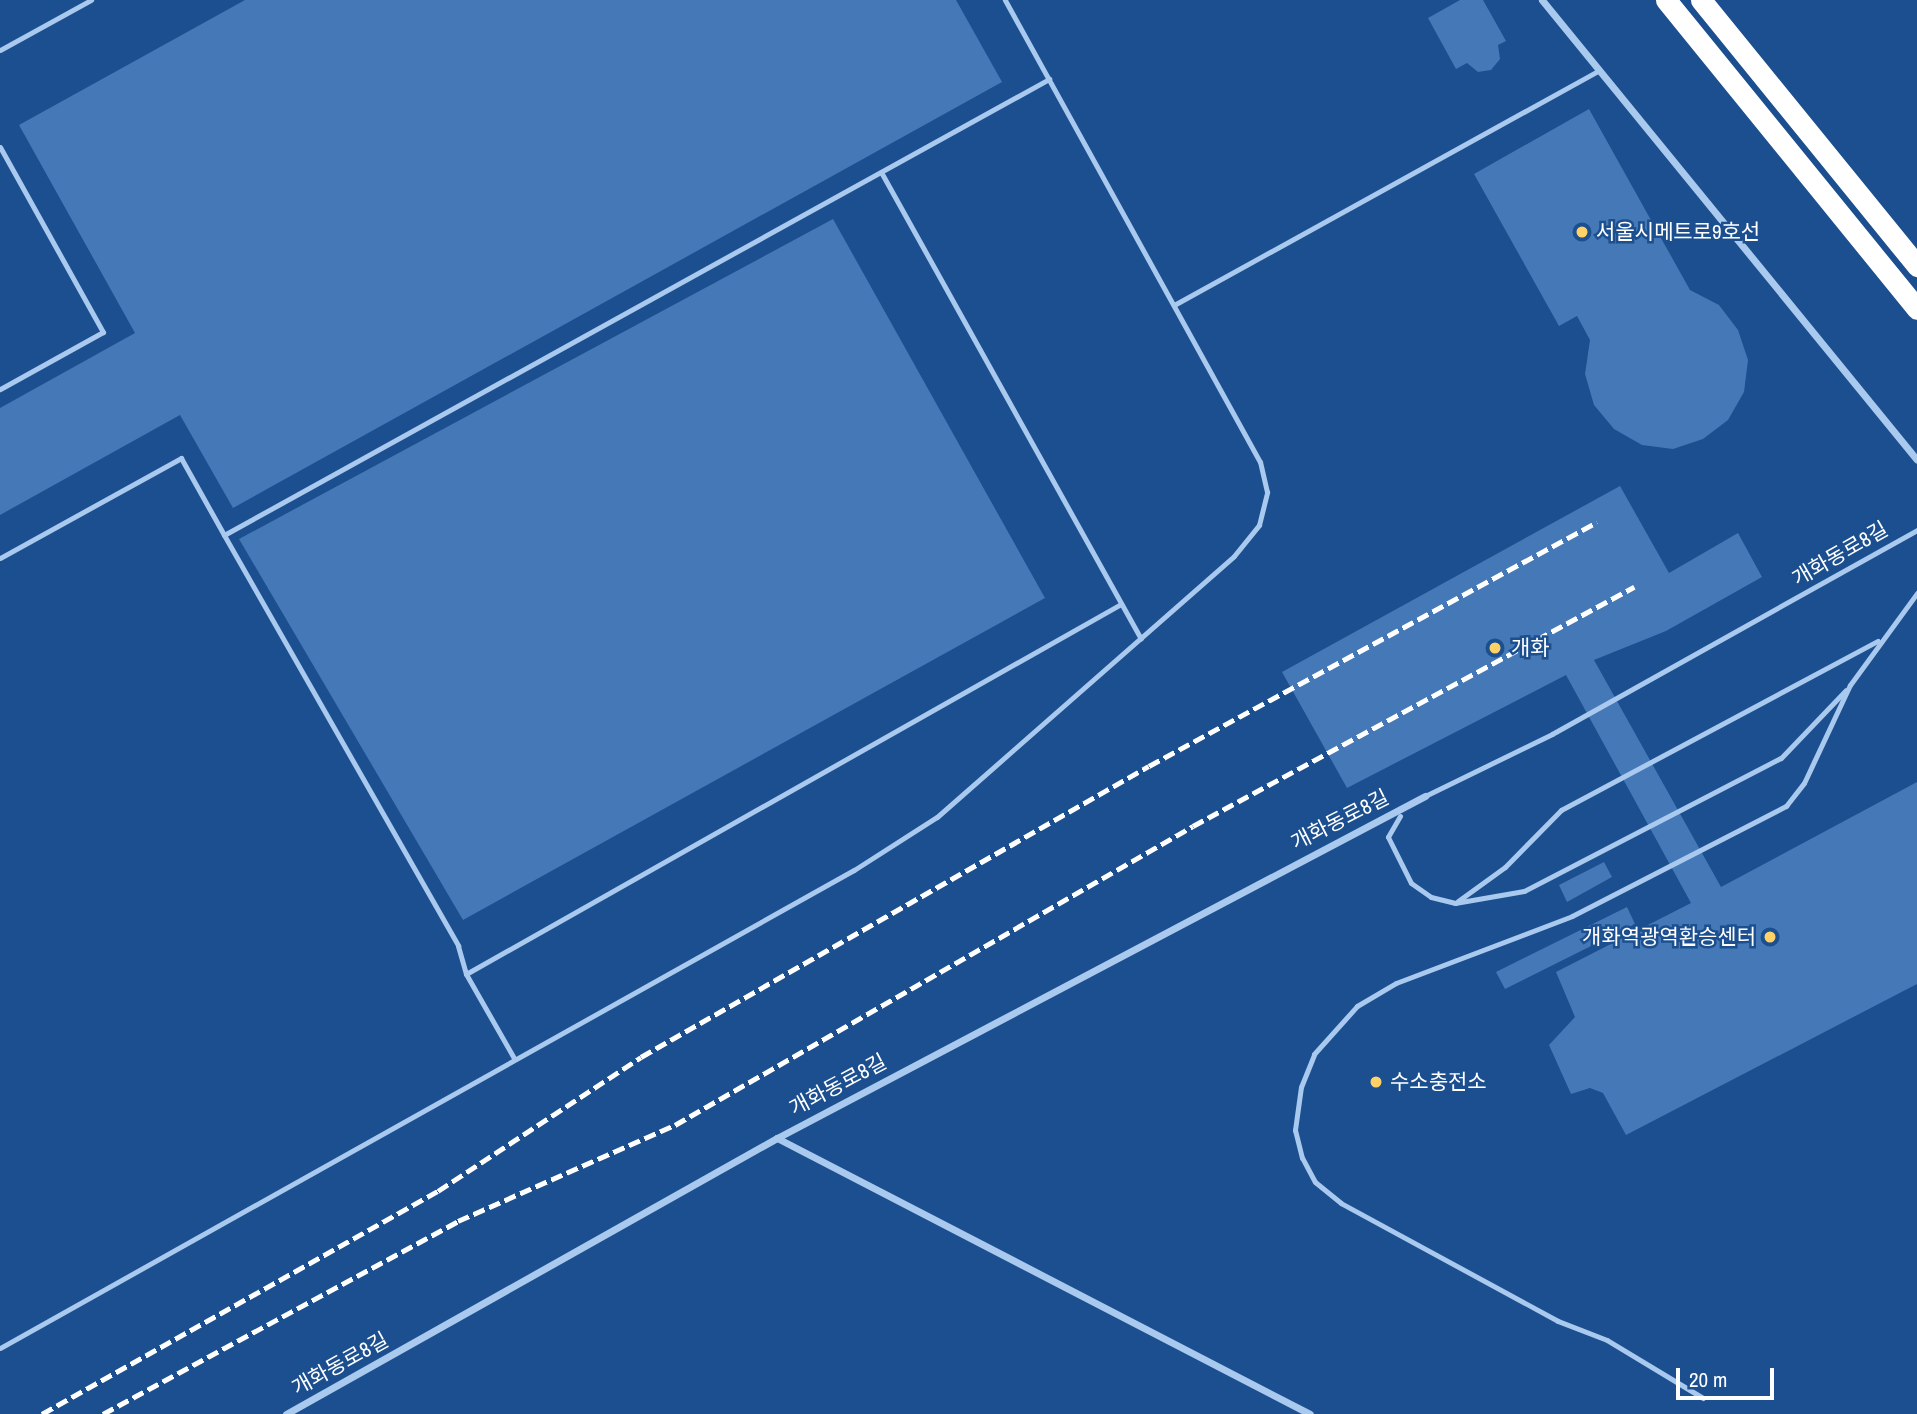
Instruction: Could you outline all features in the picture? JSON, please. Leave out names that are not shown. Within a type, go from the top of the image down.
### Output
[{"type":"highway","points":[[1666,0],[1917,309]]},
{"type":"highway","points":[[1701,0],[1917,266]]},
{"type":"street","points":[[1542,0],[1917,460]]},
{"type":"street","name":"개화동로8길","points":[[286,1414],[777,1138],[1425,796]]},
{"type":"street","name":"개화동로8길","points":[[777,1138],[1310,1414]]},
{"type":"lane","points":[[0,50],[91,0]]},
{"type":"lane","points":[[0,1348],[854,870],[937,817],[1234,556],[1259,525],[1267,492],[1261,462],[1005,0]]},
{"type":"lane","points":[[1174,305],[1599,70]]},
{"type":"lane","points":[[224,535],[1049,79]]},
{"type":"lane","points":[[0,147],[103,332],[0,389]]},
{"type":"lane","points":[[881,172],[1141,639]]},
{"type":"lane","points":[[0,558],[181,458],[458,946],[466,974],[514,1058]]},
{"type":"lane","name":"개화동로8길","points":[[1425,796],[1552,734],[1917,530]]},
{"type":"lane","points":[[1703,1398],[1607,1340],[1558,1321],[1341,1203],[1315,1182],[1302,1158],[1295,1130],[1301,1087],[1314,1054],[1357,1006],[1396,984],[1572,916],[1786,806],[1804,783],[1850,685],[1879,641],[1917,593]]},
{"type":"lane","points":[[466,974],[1121,604]]},
{"type":"lane","points":[[1455,903],[1505,867],[1561,810],[1879,641]]},
{"type":"lane","points":[[1400,816],[1388,837],[1411,883],[1431,897],[1455,903],[1524,891],[1782,758],[1850,685]]},
{"type":"building","points":[[245,0],[956,0],[1002,82],[233,508],[180,415],[0,515],[0,408],[135,333],[19,125]]},
{"type":"building","points":[[1460,0],[1483,0],[1506,41],[1498,45],[1500,59],[1491,70],[1478,72],[1467,63],[1456,69],[1428,18]]},
{"type":"building","name":"서울시메트로9호선","points":[[1589,109],[1690,290],[1719,305],[1738,330],[1748,360],[1744,392],[1728,420],[1703,439],[1673,449],[1642,445],[1614,429],[1594,405],[1585,374],[1590,340],[1577,316],[1559,326],[1474,174]]},
{"type":"building","points":[[833,219],[1045,598],[463,920],[239,539]]},
{"type":"building","points":[[1620,486],[1669,573],[1738,533],[1762,577],[1666,631],[1594,660],[1721,887],[1917,782],[1917,984],[1626,1135],[1603,1093],[1590,1088],[1571,1094],[1549,1045],[1575,1017],[1556,972],[1691,903],[1566,675],[1347,788],[1282,672]]},
{"type":"building","points":[[1604,862],[1612,877],[1567,902],[1559,885]]},
{"type":"building","points":[[1627,907],[1635,924],[1505,989],[1496,972]]},
{"type":"railway","points":[[42,1414],[438,1191],[641,1057],[1149,766],[1597,522]]},
{"type":"railway","points":[[103,1414],[458,1221],[675,1125],[1193,826],[1634,587]]},
{"type":"place","name":"서울시메트로9호선","points":[[1582,232]]},
{"type":"place","name":"개화","points":[[1495,648]]},
{"type":"place","name":"개화역광역환승센터","points":[[1770,937]]},
{"type":"place","name":"수소충전소","points":[[1376,1082]]}]
